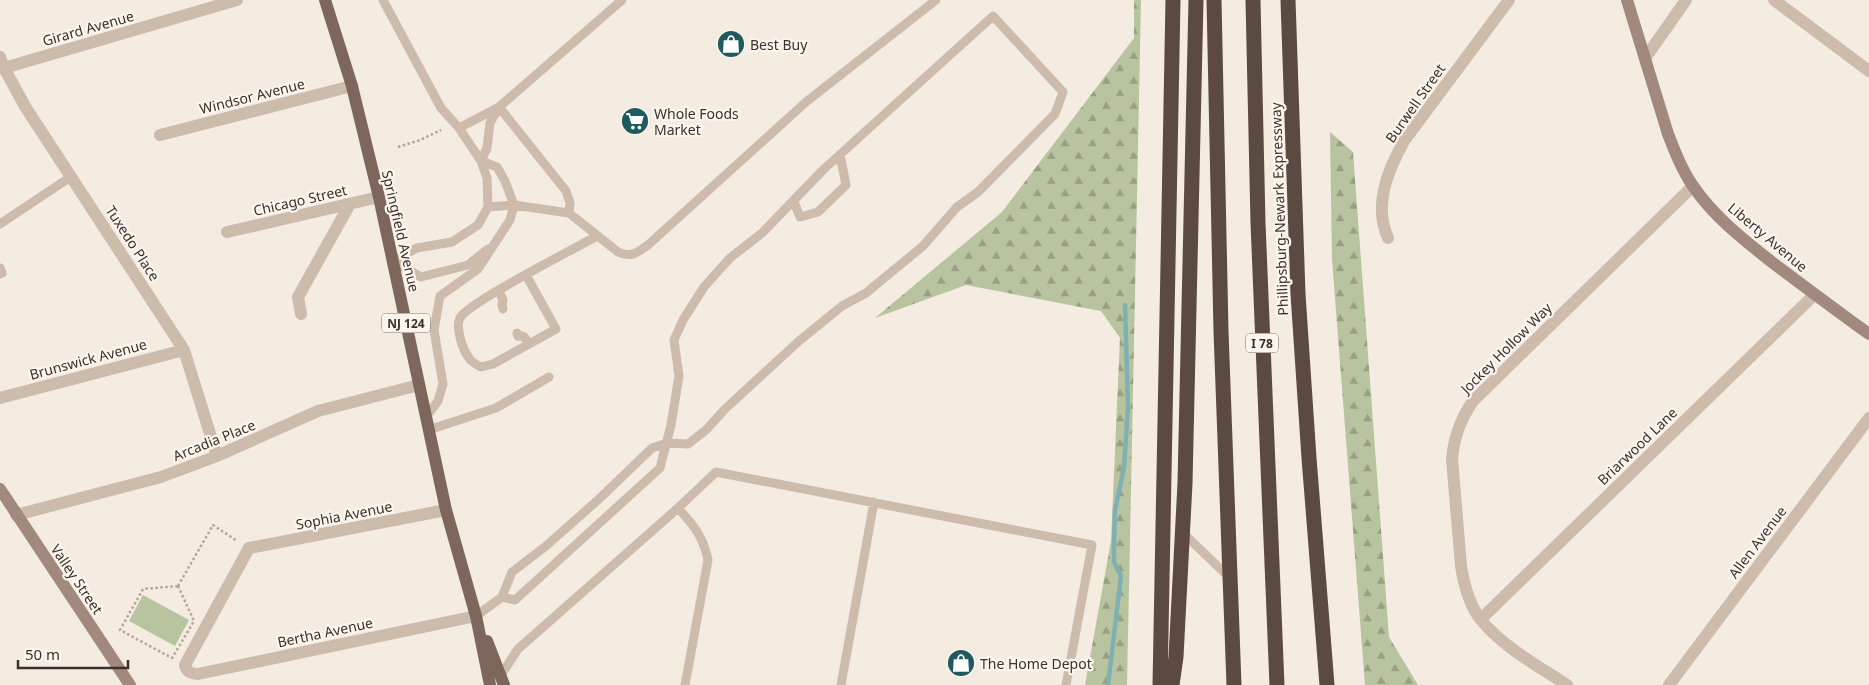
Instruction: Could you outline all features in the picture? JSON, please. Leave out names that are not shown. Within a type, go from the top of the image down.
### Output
[{"type":"highway","points":[[1160,685],[1173,0]]},
{"type":"highway","points":[[1172,685],[1176,657],[1183,533],[1196,0]]},
{"type":"highway","points":[[1214,0],[1221,341],[1234,685]]},
{"type":"highway","name":"Phillipsburg-Newark Expressway","points":[[1253,0],[1261,313],[1277,685]]},
{"type":"highway","name":"Phillipsburg-Newark Expressway","points":[[1288,0],[1298,294],[1327,685]]},
{"type":"highway","points":[[1321,685],[1322,624]]},
{"type":"main road","name":"Springfield Avenue","points":[[325,0],[352,86],[379,197],[446,510],[476,616],[490,685]]},
{"type":"main road","name":"Springfield Avenue","points":[[476,616],[503,680]]},
{"type":"street","name":"Girard Avenue","points":[[2,62],[237,0]]},
{"type":"street","name":"Burwell Street","points":[[1388,238],[1382,225],[1381,212],[1386,183],[1397,154],[1404,141],[1509,0]]},
{"type":"street","name":"Liberty Avenue","points":[[1627,0],[1668,134],[1675,153],[1693,186],[1720,219],[1739,236],[1869,334]]},
{"type":"street","points":[[1646,58],[1686,0]]},
{"type":"street","points":[[1774,0],[1869,71]]},
{"type":"street","name":"Tuxedo Place","points":[[2,62],[26,108],[184,350],[218,456]]},
{"type":"street","name":"Windsor Avenue","points":[[160,135],[352,86]]},
{"type":"street","name":"Jockey Hollow Way","points":[[1566,685],[1512,647],[1481,620],[1470,602],[1461,566],[1452,459],[1458,427],[1473,401],[1491,382],[1693,186]]},
{"type":"street","name":"Chicago Street","points":[[227,232],[379,197]]},
{"type":"street","points":[[301,314],[298,297],[350,204]]},
{"type":"street","name":"Briarwood Lane","points":[[1481,620],[1814,294]]},
{"type":"street","name":"Brunswick Avenue","points":[[0,398],[184,350]]},
{"type":"street","name":"Arcadia Place","points":[[16,515],[161,477],[218,456],[318,411],[420,385]]},
{"type":"street","name":"Allen Avenue","points":[[1669,685],[1869,418]]},
{"type":"street","name":"Valley Street","points":[[0,489],[130,685]]},
{"type":"street","name":"Sophia Avenue","points":[[249,548],[446,510]]},
{"type":"street","name":"Bertha Avenue","points":[[249,548],[185,665],[189,672],[198,674],[476,616]]},
{"type":"lane","points":[[383,0],[441,108],[459,128],[481,161],[487,178],[488,207],[478,225],[452,242],[417,248],[393,261]]},
{"type":"lane","points":[[459,128],[499,107],[622,0]]},
{"type":"lane","points":[[488,207],[514,205],[569,213],[618,252],[626,256],[635,254],[648,245],[806,102],[936,0]]},
{"type":"lane","points":[[476,616],[502,597],[512,572],[546,546],[652,448],[667,443],[688,444],[700,435],[749,386],[799,341],[842,306],[866,293],[923,246],[957,207],[978,192],[1055,114],[1063,92],[992,16],[840,154],[762,233],[730,258],[704,287],[683,320],[674,340],[679,376],[667,443],[660,468],[515,600],[502,597]]},
{"type":"lane","points":[[481,161],[488,148],[490,124],[499,107]]},
{"type":"lane","points":[[499,107],[566,191],[570,203],[569,213]]},
{"type":"lane","points":[[794,202],[800,216],[818,212],[846,185],[840,154]]},
{"type":"lane","points":[[426,417],[438,401],[443,384],[434,330],[440,296],[478,269],[510,220],[514,205],[505,181],[497,167],[481,161]]},
{"type":"lane","points":[[0,224],[72,176]]},
{"type":"lane","points":[[526,275],[556,329],[523,335],[493,364],[481,367],[469,359],[458,332],[460,319],[468,309],[526,275],[597,236]]},
{"type":"lane","points":[[393,261],[421,277],[468,265],[494,244]]},
{"type":"lane","points":[[0,268],[2,273],[0,274]]},
{"type":"lane","points":[[498,291],[506,304]]},
{"type":"lane","points":[[428,430],[496,408],[549,377]]},
{"type":"lane","points":[[503,680],[518,649],[678,508],[716,472],[1092,545],[1066,685]]},
{"type":"lane","points":[[841,685],[874,502]]},
{"type":"lane","points":[[678,508],[696,529],[704,543],[708,560],[685,685]]},
{"type":"lane","points":[[1183,533],[1230,578]]},
{"type":"path","points":[[398,147],[420,140],[441,130]]},
{"type":"path","points":[[178,586],[213,525],[249,548]]},
{"type":"path","points":[[178,586],[194,621],[172,658],[120,630],[143,589],[178,586]]},
{"type":"green space","points":[[1134,0],[1141,0],[1127,685],[1085,685],[1111,541],[1120,338],[1101,311],[966,285],[875,318],[1002,212],[1134,38]]},
{"type":"green space","points":[[1330,132],[1353,152],[1389,637],[1418,685],[1365,685],[1332,259]]},
{"type":"green space","points":[[143,595],[189,620],[175,646],[129,621]]},
{"type":"waterway","points":[[1108,685],[1121,576],[1114,562],[1114,544],[1115,510],[1124,468],[1128,407],[1125,305]]},
{"type":"place","name":"Best Buy","points":[[731,44]]},
{"type":"place","name":"Whole Foods Market","points":[[635,121]]},
{"type":"place","name":"The Home Depot","points":[[961,663]]}]
